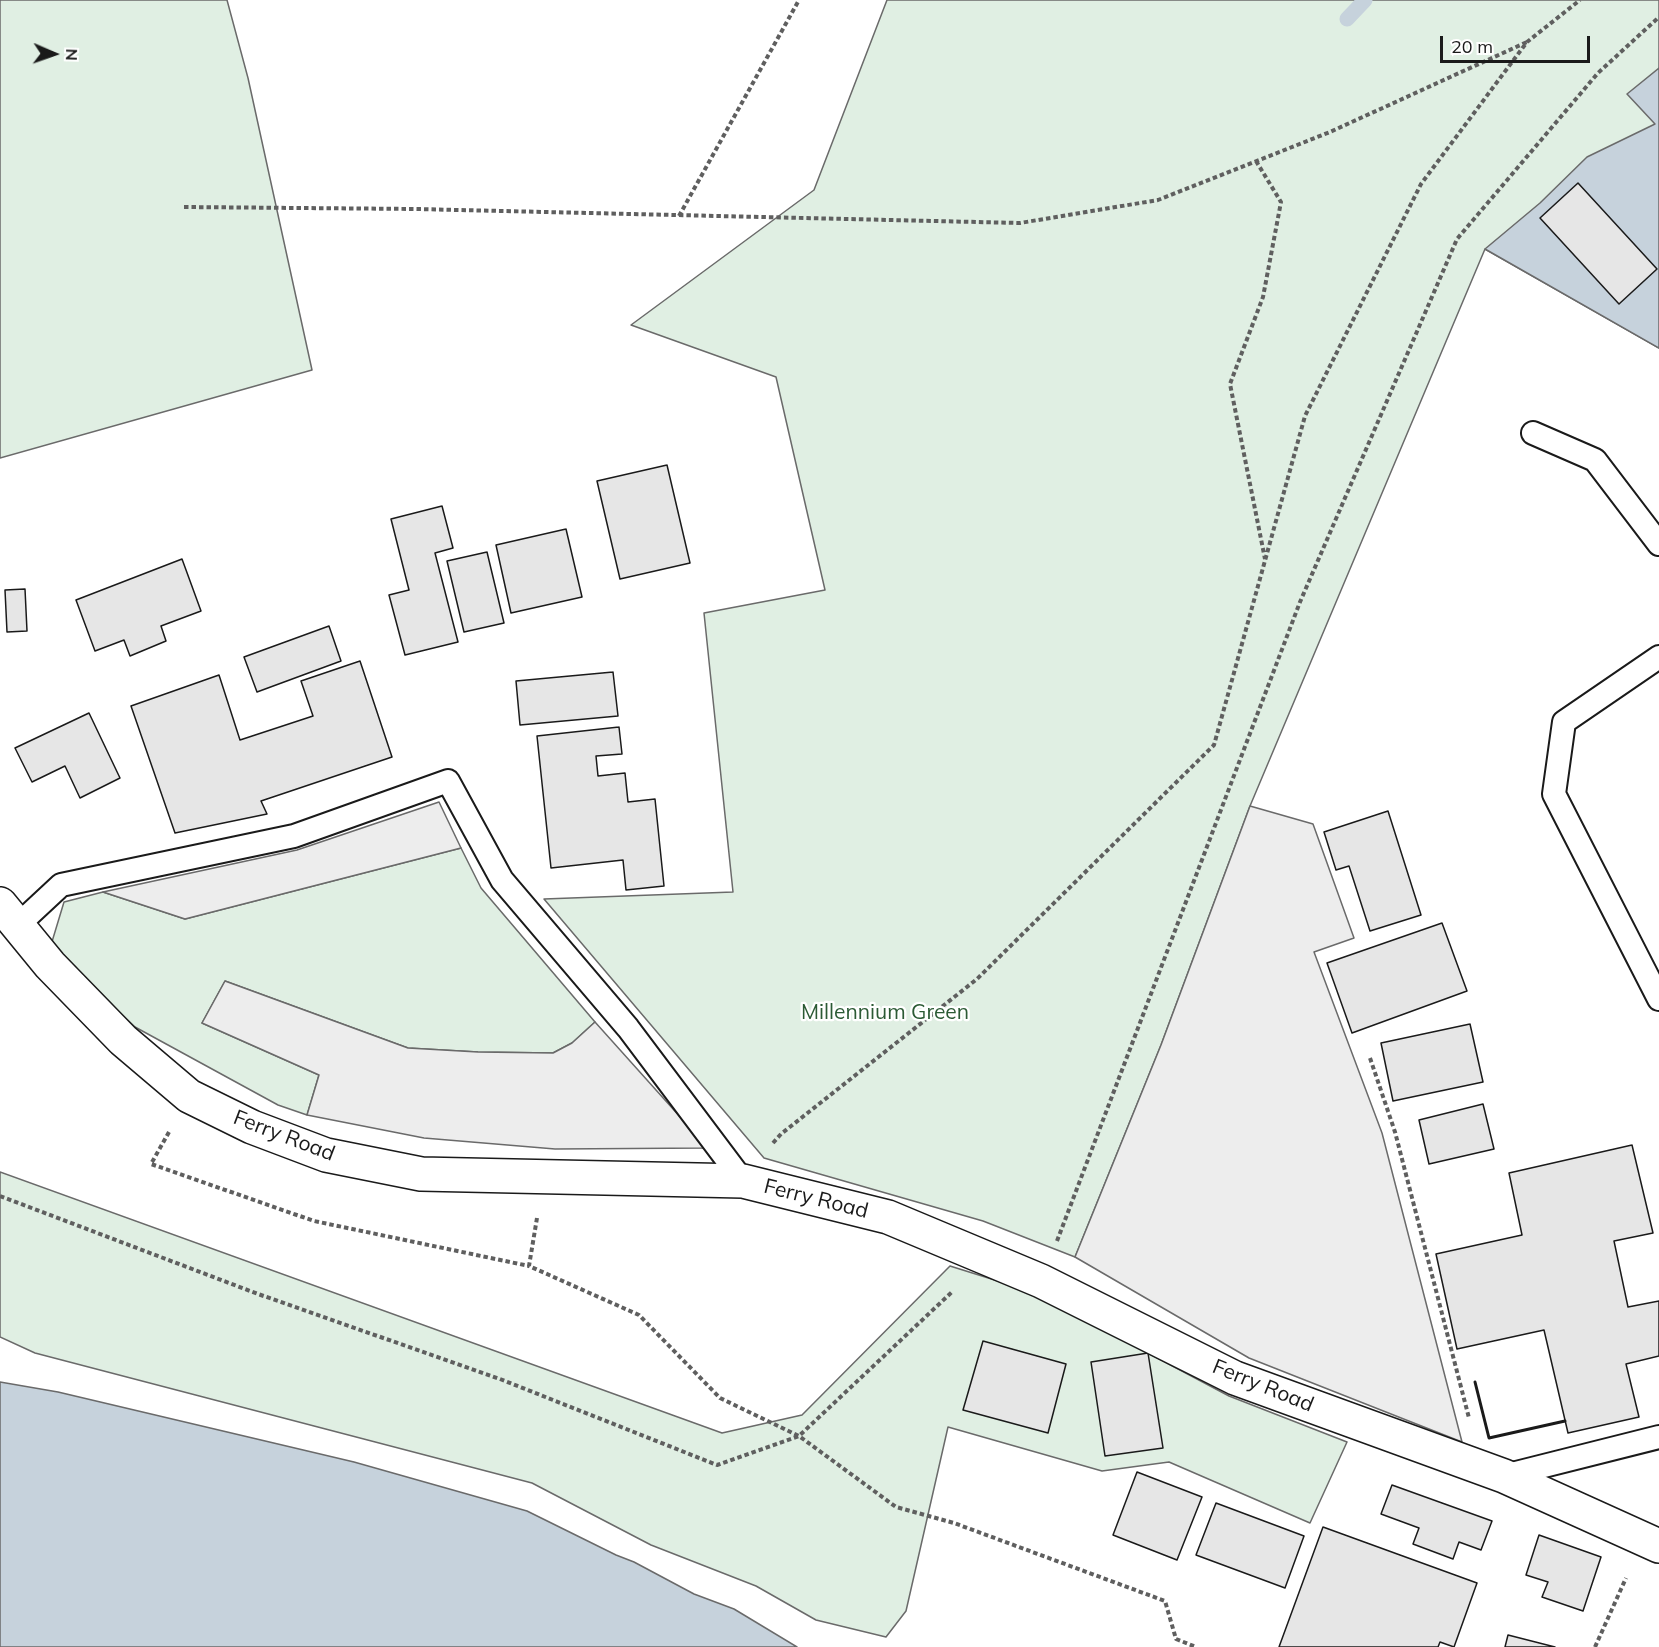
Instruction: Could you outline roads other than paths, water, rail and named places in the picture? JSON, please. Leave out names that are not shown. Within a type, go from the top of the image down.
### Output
[{"type":"street","name":"Ferry Road","points":[[9,914],[50,965],[123,1040],[189,1096],[252,1127],[326,1155],[421,1173],[743,1181],[888,1217],[1041,1281],[1235,1378],[1493,1472],[1651,1543]]},
{"type":"lane","points":[[1533,433],[1595,460],[1659,544]]},
{"type":"lane","points":[[1659,657],[1564,722],[1554,794],[1659,999]]},
{"type":"lane","points":[[9,914],[61,885],[294,836],[448,781],[502,880],[628,1028],[743,1181]]},
{"type":"lane","points":[[1493,1472],[1659,1437]]},
{"type":"waterway","points":[[1347,19],[1365,0]]},
{"type":"park label","name":"Millennium Green","points":[[885,1013]]}]
